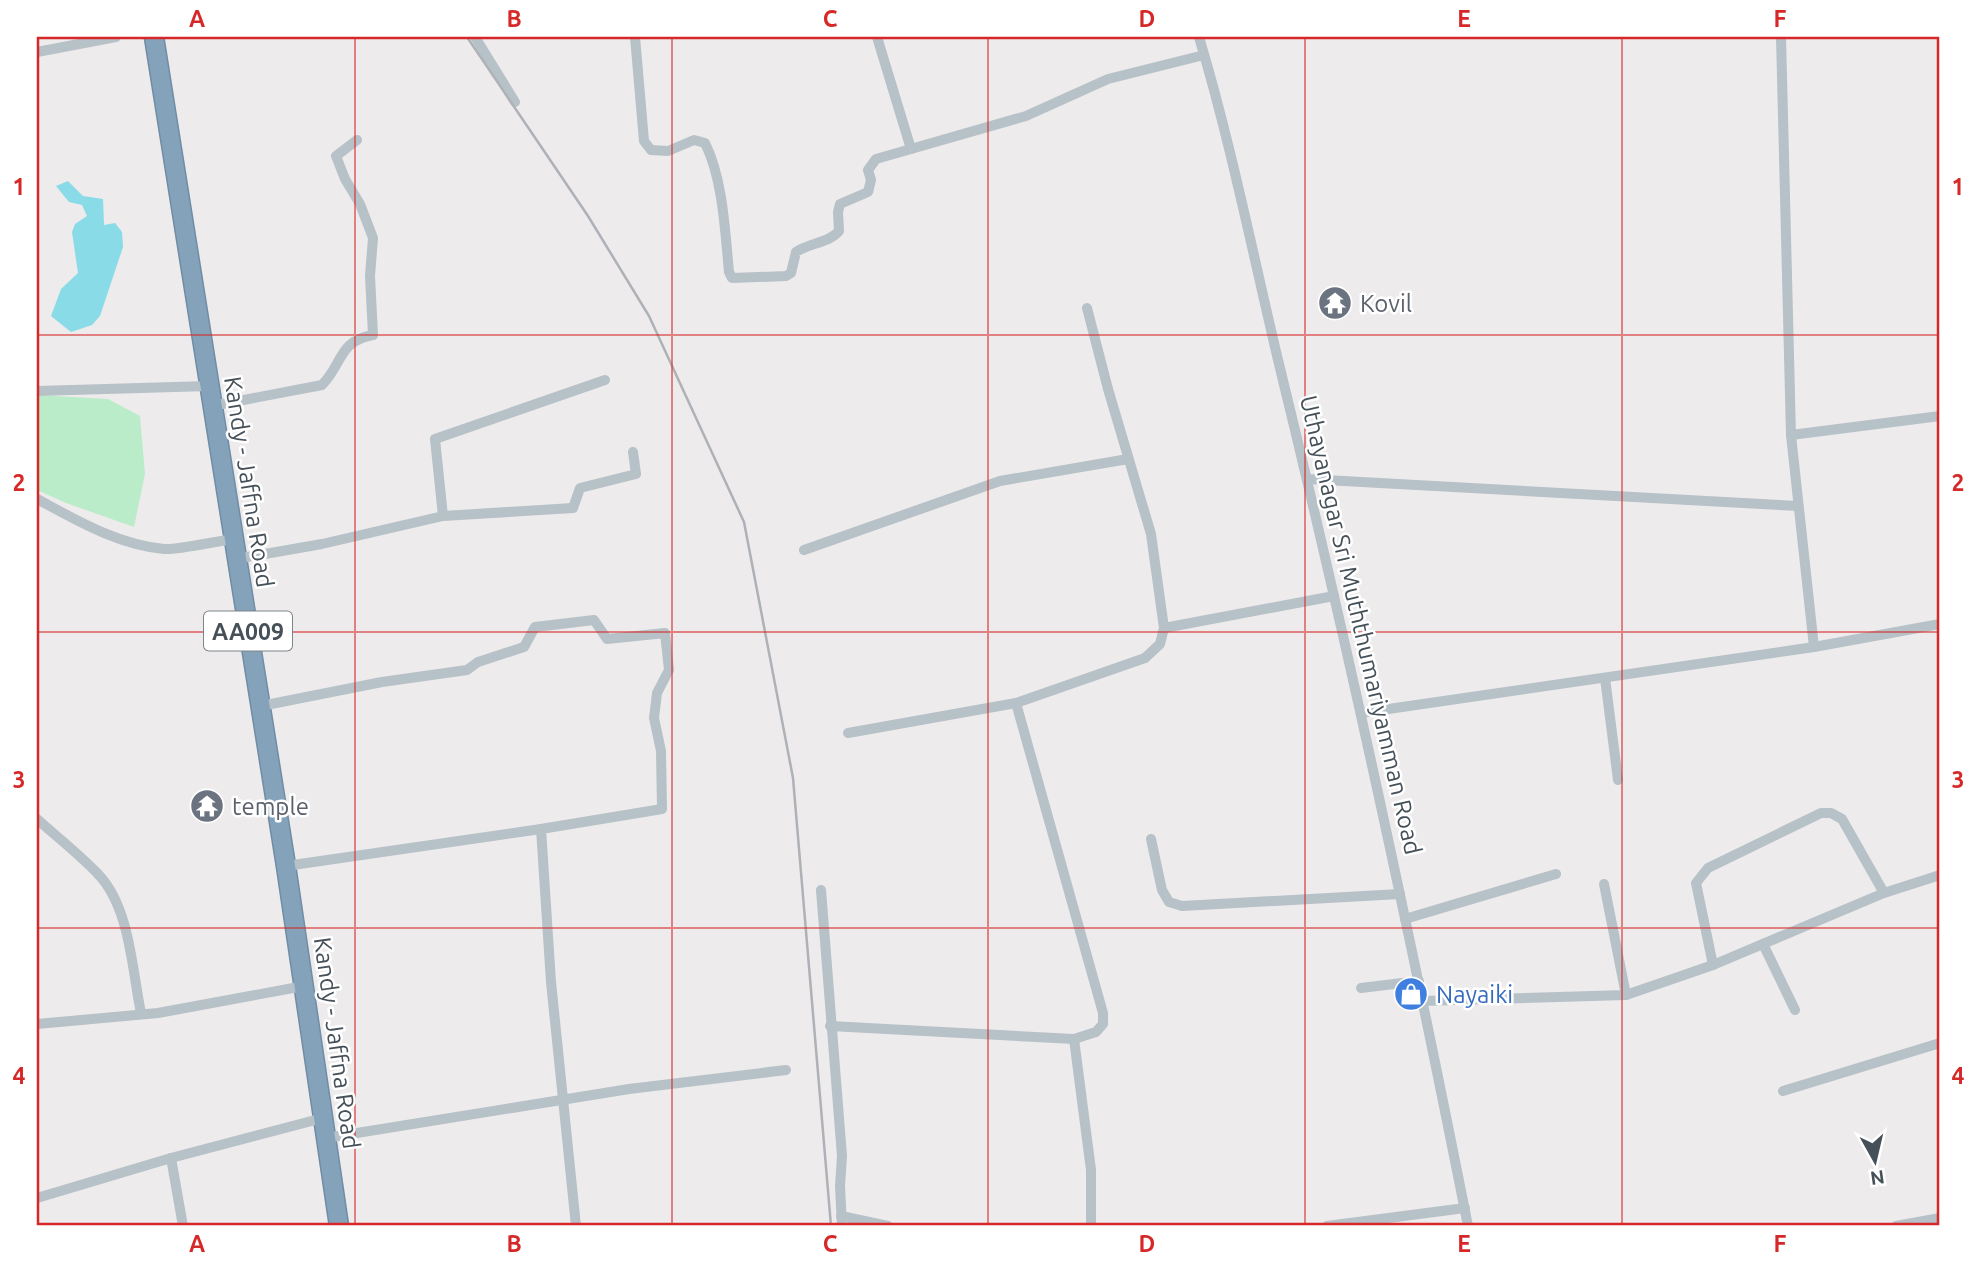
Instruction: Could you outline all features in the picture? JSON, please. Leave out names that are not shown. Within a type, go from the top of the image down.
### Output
[{"type":"highway","name":"Kandy - Jaffna Road","points":[[154,37],[286,866],[339,1226]]},
{"type":"street","points":[[37,52],[116,37]]},
{"type":"street","points":[[475,37],[515,102]]},
{"type":"street","points":[[635,37],[644,141],[651,150],[668,151],[694,140],[705,143],[710,153],[722,206],[729,272],[732,278],[786,276],[791,273],[796,252],[805,246],[834,237],[839,232],[840,204],[868,192],[871,186],[868,170],[876,159],[1026,116],[1108,79],[1205,55]]},
{"type":"street","points":[[877,37],[911,149]]},
{"type":"street","name":"Uthayanagar Sri Muththumariyamman Road","points":[[1199,37],[1361,713],[1468,1226]]},
{"type":"street","points":[[1781,37],[1791,435],[1814,647]]},
{"type":"street","points":[[212,406],[322,385],[332,376],[338,359],[348,344],[361,337],[373,335],[370,276],[373,238],[360,204],[345,179],[336,156],[357,140]]},
{"type":"street","points":[[848,733],[1016,703],[1144,658],[1160,644],[1164,628],[1152,534],[1128,459],[1087,308]]},
{"type":"street","points":[[443,516],[435,439],[605,380]]},
{"type":"street","points":[[37,391],[209,386]]},
{"type":"street","points":[[1791,435],[1940,416]]},
{"type":"street","points":[[236,559],[323,544],[443,516],[573,508],[580,488],[636,474],[634,452]]},
{"type":"street","points":[[804,550],[1000,481],[1128,459]]},
{"type":"street","points":[[1307,479],[1798,506]]},
{"type":"street","points":[[37,499],[94,528],[134,543],[166,550],[234,539]]},
{"type":"street","points":[[1164,628],[1334,596]]},
{"type":"street","points":[[261,706],[382,682],[467,670],[478,662],[524,648],[535,627],[594,620],[607,639],[665,633],[670,670],[657,693],[654,718],[661,751],[662,809],[286,866]]},
{"type":"street","points":[[1361,713],[1814,647],[1940,624]]},
{"type":"street","points":[[1605,678],[1618,780]]},
{"type":"street","points":[[830,1026],[1074,1039],[1097,1031],[1103,1024],[1104,1013],[1016,703]]},
{"type":"street","points":[[1713,965],[1696,883],[1708,869],[1821,813],[1831,813],[1842,819],[1884,893]]},
{"type":"street","points":[[37,819],[100,875],[115,899],[122,918],[141,1013]]},
{"type":"street","points":[[541,829],[561,1100],[576,1226]]},
{"type":"street","points":[[1151,839],[1162,890],[1169,902],[1182,906],[1400,894]]},
{"type":"street","points":[[1405,919],[1556,874]]},
{"type":"street","points":[[1423,1001],[1626,995],[1713,965],[1884,893],[1940,875]]},
{"type":"street","points":[[1604,884],[1626,995]]},
{"type":"street","points":[[821,890],[842,1156],[842,1221],[888,1226]]},
{"type":"street","points":[[1763,944],[1795,1010]]},
{"type":"street","points":[[1361,988],[1419,981]]},
{"type":"street","points":[[37,1024],[158,1013],[304,986]]},
{"type":"street","points":[[1074,1039],[1091,1170],[1091,1226]]},
{"type":"street","points":[[1783,1091],[1940,1043]]},
{"type":"street","points":[[326,1138],[561,1100],[786,1070]]},
{"type":"street","points":[[37,1198],[171,1158],[323,1118]]},
{"type":"street","points":[[171,1158],[183,1226]]},
{"type":"street","points":[[1326,1226],[1465,1208]]},
{"type":"street","points":[[1896,1226],[1940,1218]]},
{"type":"green space","points":[[37,395],[108,399],[140,416],[145,474],[134,527],[37,490]]},
{"type":"water","points":[[68,181],[83,196],[103,199],[104,225],[115,223],[122,232],[123,247],[100,316],[92,325],[71,332],[51,316],[61,289],[78,273],[72,232],[75,224],[87,216],[82,205],[69,202],[56,186]]},
{"type":"railway","points":[[467,37],[588,216],[649,316],[744,522],[793,778],[831,1226]]},
{"type":"place","name":"Kovil","points":[[1335,303]]},
{"type":"place","name":"temple","points":[[207,806]]},
{"type":"place","name":"Nayaiki","points":[[1411,994]]}]
